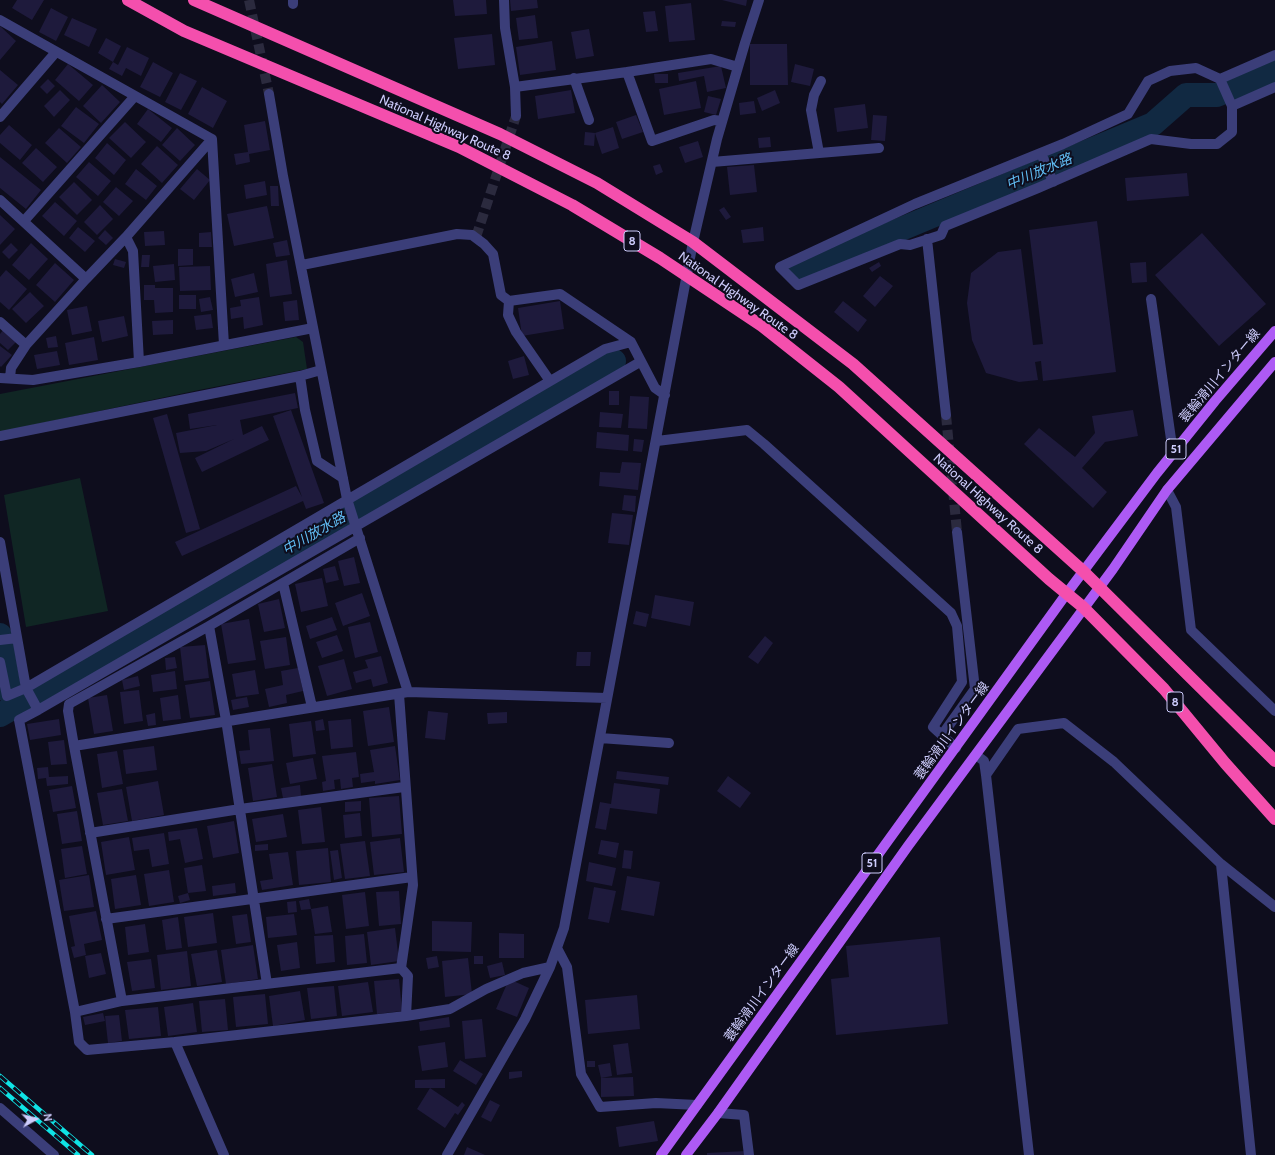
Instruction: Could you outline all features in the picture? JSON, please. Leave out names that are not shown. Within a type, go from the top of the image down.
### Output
[{"type":"highway","name":"National Highway Route 8","points":[[128,0],[184,31],[466,151],[572,205],[660,258],[762,326],[839,387],[1083,607],[1164,689],[1225,763],[1275,819]]},
{"type":"highway","name":"National Highway Route 8","points":[[194,0],[500,134],[597,183],[693,242],[853,364],[1083,571],[1275,761]]},
{"type":"main road","name":"蓑輪滑川インター線","points":[[661,1155],[1083,571],[1173,453],[1275,331]]},
{"type":"main road","name":"51","points":[[686,1155],[718,1113],[908,846],[1099,587],[1167,490],[1275,362]]},
{"type":"street","points":[[504,0],[505,28],[515,87],[516,116]]},
{"type":"street","points":[[447,1155],[525,1019],[550,968],[564,928],[657,441],[693,242],[722,121],[759,0]]},
{"type":"street","points":[[0,20],[212,139]]},
{"type":"street","points":[[0,117],[56,52]]},
{"type":"street","points":[[1220,79],[1275,55]]},
{"type":"street","points":[[515,87],[711,59],[738,67]]},
{"type":"street","points":[[1196,68],[1220,79],[1232,106],[1232,132],[1217,144],[1191,144],[1151,139],[945,226],[941,235],[910,245],[900,244],[798,285],[780,267],[915,204],[1041,154],[1128,114],[1148,81],[1170,71],[1196,68]]},
{"type":"street","points":[[627,72],[652,141],[714,120],[722,121]]},
{"type":"street","points":[[574,78],[589,120]]},
{"type":"street","points":[[819,153],[811,110],[814,95],[821,81]]},
{"type":"street","points":[[1232,106],[1275,87]]},
{"type":"street","points":[[269,94],[321,370],[348,501],[360,538],[403,693],[404,787],[412,877],[402,968],[408,976],[406,1016]]},
{"type":"street","points":[[24,222],[135,96]]},
{"type":"street","points":[[212,139],[126,237],[26,345],[5,378],[32,380],[139,362],[313,328]]},
{"type":"street","points":[[212,139],[224,345]]},
{"type":"street","points":[[712,162],[879,148]]},
{"type":"street","points":[[1041,154],[1053,181]]},
{"type":"street","points":[[0,200],[86,279]]},
{"type":"street","points":[[302,265],[457,234],[472,235],[484,244],[493,254],[501,295],[509,301],[560,294],[631,342],[640,362],[655,388],[665,395]]},
{"type":"street","points":[[126,237],[133,251],[139,362]]},
{"type":"street","points":[[927,239],[946,415]]},
{"type":"street","points":[[1151,299],[1173,453]]},
{"type":"street","points":[[509,301],[508,315],[516,332],[550,381]]},
{"type":"street","points":[[0,322],[26,345]]},
{"type":"street","points":[[0,662],[3,699],[26,688],[348,501],[605,349],[631,342]]},
{"type":"street","points":[[550,968],[523,973],[486,989],[450,1009],[406,1016],[175,1042],[87,1050],[79,1042],[75,1012],[19,720],[355,522],[640,362]]},
{"type":"street","points":[[0,436],[300,376],[321,370]]},
{"type":"street","points":[[300,376],[305,410],[317,461],[343,478]]},
{"type":"street","points":[[657,441],[747,430],[951,612],[957,626],[962,682],[933,727],[956,748]]},
{"type":"street","points":[[1167,490],[1176,507],[1191,630],[1275,711]]},
{"type":"street","points":[[942,735],[975,689],[957,532]]},
{"type":"street","points":[[122,1001],[74,746],[68,712],[69,704],[209,626],[360,538]]},
{"type":"street","points":[[0,542],[26,688],[38,710]]},
{"type":"street","points":[[283,583],[312,707]]},
{"type":"street","points":[[209,626],[226,720],[267,984]]},
{"type":"street","points":[[0,640],[17,638]]},
{"type":"street","points":[[74,746],[226,720],[403,693],[607,698]]},
{"type":"street","points":[[986,775],[1018,729],[1064,723],[1114,762],[1221,864],[1275,907]]},
{"type":"street","points":[[600,738],[669,743]]},
{"type":"street","points":[[976,755],[984,761],[986,775],[1029,1155]]},
{"type":"street","points":[[90,833],[240,809],[404,787]]},
{"type":"street","points":[[1221,864],[1251,1155]]},
{"type":"street","points":[[106,919],[412,877]]},
{"type":"street","points":[[557,948],[567,967],[581,1074],[600,1107],[656,1102],[697,1105]]},
{"type":"street","points":[[75,1012],[122,1001],[402,968]]},
{"type":"street","points":[[175,1042],[224,1155]]},
{"type":"street","points":[[0,1108],[54,1155]]},
{"type":"street","points":[[718,1113],[744,1115],[749,1155]]},
{"type":"green space","points":[[296,337],[303,342],[307,369],[0,432],[0,394]]},
{"type":"green space","points":[[80,478],[108,611],[26,627],[4,495]]},
{"type":"building","points":[[17,0],[44,0],[32,20],[12,8]]},
{"type":"building","points":[[453,0],[486,0],[487,14],[455,16]]},
{"type":"building","points":[[510,0],[537,0],[538,8],[511,11]]},
{"type":"building","points":[[722,0],[747,0],[746,6]]},
{"type":"building","points":[[691,3],[695,40],[669,42],[665,6]]},
{"type":"building","points":[[51,8],[68,17],[56,41],[39,32]]},
{"type":"building","points":[[655,11],[658,31],[646,32],[643,12]]},
{"type":"building","points":[[535,15],[538,38],[519,40],[516,18]]},
{"type":"building","points":[[72,18],[97,29],[89,47],[64,35]]},
{"type":"building","points":[[722,21],[736,22],[735,27],[721,26]]},
{"type":"building","points":[[0,26],[16,41],[0,60]]},
{"type":"building","points":[[589,29],[594,56],[576,59],[571,32]]},
{"type":"building","points":[[492,34],[495,65],[458,69],[454,38]]},
{"type":"building","points":[[106,38],[121,46],[113,62],[98,53]]},
{"type":"building","points":[[552,41],[556,70],[520,75],[516,47]]},
{"type":"building","points":[[750,44],[787,44],[788,85],[750,85]]},
{"type":"building","points":[[127,47],[149,58],[141,76],[126,68],[122,76],[109,69],[113,62],[118,65]]},
{"type":"building","points":[[153,62],[173,73],[160,97],[140,87]]},
{"type":"building","points":[[68,64],[93,85],[79,101],[55,80]]},
{"type":"building","points":[[795,64],[814,69],[810,86],[791,82]]},
{"type":"building","points":[[721,66],[726,88],[707,92],[704,76],[679,81],[678,73]]},
{"type":"building","points":[[0,70],[18,85],[2,104],[0,102]]},
{"type":"building","points":[[180,73],[197,81],[181,110],[165,102]]},
{"type":"building","points":[[654,74],[668,74],[668,83],[655,83]]},
{"type":"building","points":[[48,79],[55,86],[47,94],[40,87]]},
{"type":"building","points":[[696,81],[701,108],[664,115],[659,89]]},
{"type":"building","points":[[102,85],[120,102],[101,123],[83,106]]},
{"type":"building","points":[[202,87],[227,101],[213,128],[188,114]]},
{"type":"building","points":[[60,90],[70,100],[54,117],[44,106]]},
{"type":"building","points":[[571,90],[575,113],[538,119],[535,96]]},
{"type":"building","points":[[775,90],[780,103],[762,111],[757,98]]},
{"type":"building","points":[[708,96],[721,99],[716,115],[704,112]]},
{"type":"building","points":[[754,101],[756,113],[740,115],[739,103]]},
{"type":"building","points":[[865,104],[868,128],[837,132],[834,108]]},
{"type":"building","points":[[76,107],[99,124],[84,143],[61,126]]},
{"type":"building","points":[[148,109],[172,128],[161,142],[137,124]]},
{"type":"building","points":[[636,115],[643,132],[622,139],[616,122]]},
{"type":"building","points":[[873,115],[887,116],[885,141],[871,140]]},
{"type":"building","points":[[265,121],[270,150],[249,154],[250,162],[236,165],[234,154],[248,152],[244,125]]},
{"type":"building","points":[[125,122],[146,142],[131,158],[109,138]]},
{"type":"building","points":[[9,125],[32,145],[20,160],[0,143],[0,135]]},
{"type":"building","points":[[613,127],[619,148],[602,154],[595,133]]},
{"type":"building","points":[[59,128],[81,147],[67,163],[45,143]]},
{"type":"building","points":[[177,128],[195,145],[180,161],[162,145]]},
{"type":"building","points":[[585,132],[595,133],[594,146],[584,145]]},
{"type":"building","points":[[770,137],[771,147],[759,148],[758,138]]},
{"type":"building","points":[[698,141],[703,157],[685,163],[679,147]]},
{"type":"building","points":[[107,143],[126,160],[114,175],[95,158]]},
{"type":"building","points":[[157,146],[178,165],[162,183],[141,164]]},
{"type":"building","points":[[36,148],[57,167],[43,182],[22,163]]},
{"type":"building","points":[[0,157],[41,190],[26,209],[0,188]]},
{"type":"building","points":[[89,162],[111,181],[98,196],[76,177]]},
{"type":"building","points":[[660,164],[663,172],[656,175],[653,166]]},
{"type":"building","points":[[754,165],[757,192],[730,195],[727,167]]},
{"type":"building","points":[[136,169],[157,186],[146,200],[125,184]]},
{"type":"building","points":[[197,169],[210,180],[194,200],[180,189]]},
{"type":"building","points":[[1187,173],[1189,196],[1127,201],[1125,178]]},
{"type":"building","points":[[265,181],[267,195],[246,199],[244,185]]},
{"type":"building","points":[[74,182],[92,200],[77,215],[59,197]]},
{"type":"building","points":[[270,186],[278,186],[279,206],[271,206]]},
{"type":"building","points":[[116,187],[133,201],[119,216],[103,202]]},
{"type":"building","points":[[55,202],[77,221],[64,236],[42,216]]},
{"type":"building","points":[[100,205],[113,219],[97,235],[84,222]]},
{"type":"building","points":[[267,206],[274,238],[234,246],[227,214]]},
{"type":"building","points":[[724,207],[731,217],[726,220],[719,210]]},
{"type":"building","points":[[0,215],[15,229],[0,245]]},
{"type":"building","points":[[1097,221],[1116,372],[1043,381],[1041,361],[1035,362],[1038,380],[1019,382],[986,373],[972,340],[967,303],[971,273],[998,252],[1021,249],[1033,345],[1043,344],[1029,230]]},
{"type":"building","points":[[78,227],[95,241],[85,252],[69,238]]},
{"type":"building","points":[[763,227],[764,241],[743,243],[741,230]]},
{"type":"building","points":[[105,230],[113,238],[106,245],[98,238]]},
{"type":"building","points":[[164,231],[165,245],[145,246],[144,232]]},
{"type":"building","points":[[211,232],[212,247],[199,247],[199,233]]},
{"type":"building","points":[[1202,233],[1266,304],[1219,346],[1155,275]]},
{"type":"building","points":[[287,240],[290,255],[276,257],[273,243]]},
{"type":"building","points":[[11,243],[18,250],[9,259],[2,252]]},
{"type":"building","points":[[31,243],[48,259],[29,280],[12,265]]},
{"type":"building","points":[[178,249],[193,249],[193,265],[178,266]]},
{"type":"building","points":[[142,255],[150,255],[149,267],[141,267]]},
{"type":"building","points":[[115,259],[126,262],[124,268],[113,265]]},
{"type":"building","points":[[287,260],[292,294],[270,297],[266,264]]},
{"type":"building","points":[[879,262],[881,266],[872,272],[869,268]]},
{"type":"building","points":[[1146,262],[1147,282],[1132,283],[1130,263]]},
{"type":"building","points":[[55,263],[74,280],[55,302],[36,285]]},
{"type":"building","points":[[174,264],[175,280],[155,282],[153,266]]},
{"type":"building","points":[[210,266],[211,290],[180,291],[179,267]]},
{"type":"building","points":[[6,270],[27,289],[9,310],[0,302],[0,277]]},
{"type":"building","points":[[254,273],[258,292],[235,297],[231,279]]},
{"type":"building","points":[[880,276],[893,286],[875,307],[863,296]]},
{"type":"building","points":[[144,285],[155,285],[155,288],[173,288],[173,312],[155,313],[154,300],[144,300]]},
{"type":"building","points":[[30,292],[44,306],[26,323],[12,309]]},
{"type":"building","points":[[179,295],[196,295],[196,309],[179,309]]},
{"type":"building","points":[[210,297],[213,310],[201,312],[199,299]]},
{"type":"building","points":[[259,297],[263,325],[244,329],[243,317],[231,319],[230,308],[241,306],[240,300]]},
{"type":"building","points":[[297,300],[299,320],[285,321],[283,302]]},
{"type":"building","points":[[560,301],[564,329],[522,336],[518,308]]},
{"type":"building","points":[[843,301],[867,320],[858,332],[834,312]]},
{"type":"building","points":[[87,306],[92,331],[72,335],[67,310]]},
{"type":"building","points":[[211,314],[213,328],[196,330],[194,316]]},
{"type":"building","points":[[124,316],[128,336],[102,342],[98,321]]},
{"type":"building","points":[[173,320],[173,334],[153,335],[152,321]]},
{"type":"building","points":[[3,330],[16,342],[8,350],[0,343],[0,334]]},
{"type":"building","points":[[56,336],[58,347],[48,348],[46,338]]},
{"type":"building","points":[[94,337],[98,360],[69,365],[65,343]]},
{"type":"building","points":[[0,346],[12,355],[1,367],[0,366]]},
{"type":"building","points":[[57,351],[60,365],[37,369],[34,355]]},
{"type":"building","points":[[524,356],[529,375],[513,379],[508,361]]},
{"type":"building","points":[[609,391],[619,391],[619,405],[609,405]]},
{"type":"building","points":[[295,393],[298,408],[240,420],[243,435],[262,426],[269,440],[202,472],[195,458],[234,439],[206,451],[180,453],[176,433],[217,425],[190,429],[188,414]]},
{"type":"building","points":[[630,396],[649,397],[647,429],[628,428]]},
{"type":"building","points":[[291,410],[324,503],[306,509],[303,501],[182,556],[175,542],[296,486],[302,497],[273,416]]},
{"type":"building","points":[[1133,410],[1138,436],[1105,442],[1082,468],[1107,492],[1093,508],[1024,444],[1039,428],[1075,457],[1095,433],[1092,416]]},
{"type":"building","points":[[600,412],[623,414],[621,428],[599,427]]},
{"type":"building","points":[[167,414],[200,529],[186,533],[153,418]]},
{"type":"building","points":[[597,432],[629,435],[628,451],[596,448]]},
{"type":"building","points":[[634,439],[644,440],[642,452],[633,451]]},
{"type":"building","points":[[622,462],[641,463],[638,490],[599,486],[600,472],[620,473]]},
{"type":"building","points":[[624,495],[636,496],[635,512],[622,510]]},
{"type":"building","points":[[612,513],[633,515],[629,545],[608,543]]},
{"type":"building","points":[[354,557],[360,583],[344,586],[338,561]]},
{"type":"building","points":[[335,566],[339,580],[326,583],[323,569]]},
{"type":"building","points":[[322,578],[328,606],[301,612],[295,584]]},
{"type":"building","points":[[362,593],[370,616],[343,626],[335,603]]},
{"type":"building","points":[[655,595],[694,602],[690,626],[651,618]]},
{"type":"building","points":[[279,599],[285,628],[264,632],[258,604]]},
{"type":"building","points":[[636,611],[649,614],[646,627],[633,624]]},
{"type":"building","points":[[332,617],[337,630],[310,639],[306,626]]},
{"type":"building","points":[[249,619],[256,660],[228,664],[221,624]]},
{"type":"building","points":[[370,622],[378,652],[355,658],[348,627]]},
{"type":"building","points":[[337,635],[343,651],[322,658],[316,642]]},
{"type":"building","points":[[765,636],[773,643],[758,664],[748,657]]},
{"type":"building","points":[[286,637],[290,665],[265,669],[260,641]]},
{"type":"building","points":[[205,645],[209,678],[184,681],[180,647]]},
{"type":"building","points":[[577,652],[591,652],[590,666],[576,666]]},
{"type":"building","points":[[381,656],[388,683],[373,687],[371,679],[356,683],[353,672],[368,668],[365,660]]},
{"type":"building","points":[[175,657],[177,668],[166,670],[165,658]]},
{"type":"building","points":[[344,659],[352,689],[327,696],[318,666]]},
{"type":"building","points":[[298,668],[303,691],[286,695],[287,703],[269,707],[265,689],[283,685],[281,671]]},
{"type":"building","points":[[255,670],[259,694],[236,697],[232,674]]},
{"type":"building","points":[[175,671],[177,689],[153,692],[151,675]]},
{"type":"building","points":[[138,676],[140,686],[124,690],[122,680]]},
{"type":"building","points":[[210,681],[215,715],[190,718],[185,685]]},
{"type":"building","points":[[139,690],[143,721],[124,724],[120,692]]},
{"type":"building","points":[[107,695],[113,731],[94,734],[88,698]]},
{"type":"building","points":[[178,695],[181,719],[163,721],[160,698]]},
{"type":"building","points":[[247,697],[249,707],[233,710],[231,700]]},
{"type":"building","points":[[389,707],[394,742],[368,746],[363,711]]},
{"type":"building","points":[[428,711],[448,713],[445,740],[425,738]]},
{"type":"building","points":[[507,712],[507,723],[488,724],[487,713]]},
{"type":"building","points":[[155,713],[156,725],[148,726],[146,715]]},
{"type":"building","points":[[59,719],[61,735],[30,740],[27,724]]},
{"type":"building","points":[[323,719],[325,730],[316,731],[315,721]]},
{"type":"building","points":[[351,719],[353,747],[331,749],[328,721]]},
{"type":"building","points":[[311,721],[316,754],[293,757],[289,724]]},
{"type":"building","points":[[270,728],[274,761],[241,764],[239,751],[250,750],[248,730]]},
{"type":"building","points":[[64,740],[67,764],[51,765],[48,742]]},
{"type":"building","points":[[154,746],[157,770],[126,774],[123,750]]},
{"type":"building","points":[[395,746],[400,780],[375,784],[375,781],[361,783],[360,774],[374,772],[370,750]]},
{"type":"building","points":[[117,751],[123,784],[102,788],[97,754]]},
{"type":"building","points":[[356,752],[359,777],[352,778],[353,787],[341,789],[340,779],[334,780],[335,789],[323,791],[322,782],[326,781],[322,756]]},
{"type":"building","points":[[313,758],[317,779],[290,784],[286,763]]},
{"type":"building","points":[[272,764],[277,797],[253,801],[248,768]]},
{"type":"building","points":[[48,767],[49,777],[68,776],[68,784],[47,786],[46,778],[38,779],[37,768]]},
{"type":"building","points":[[617,771],[669,777],[668,785],[616,779]]},
{"type":"building","points":[[728,776],[751,793],[740,808],[717,791]]},
{"type":"building","points":[[158,781],[164,815],[132,821],[126,787]]},
{"type":"building","points":[[614,783],[660,789],[657,814],[610,808],[606,830],[595,828],[600,802],[611,804]]},
{"type":"building","points":[[300,785],[301,796],[283,798],[281,788]]},
{"type":"building","points":[[72,786],[76,808],[53,812],[49,790]]},
{"type":"building","points":[[122,789],[128,821],[103,825],[97,793]]},
{"type":"building","points":[[399,796],[402,834],[372,837],[369,798]]},
{"type":"building","points":[[361,801],[361,811],[345,812],[345,802]]},
{"type":"building","points":[[321,807],[325,842],[302,844],[298,810]]},
{"type":"building","points":[[77,811],[82,841],[62,844],[57,814]]},
{"type":"building","points":[[360,813],[362,836],[345,838],[343,815]]},
{"type":"building","points":[[283,814],[287,837],[256,842],[252,819]]},
{"type":"building","points":[[234,821],[239,853],[213,858],[207,826]]},
{"type":"building","points":[[197,828],[203,859],[185,863],[180,839],[169,841],[168,832]]},
{"type":"building","points":[[164,833],[169,864],[152,867],[149,849],[134,851],[132,838]]},
{"type":"building","points":[[129,837],[135,870],[106,875],[101,842]]},
{"type":"building","points":[[400,838],[404,872],[374,875],[370,842]]},
{"type":"building","points":[[601,840],[619,843],[616,858],[598,854]]},
{"type":"building","points":[[365,841],[370,876],[345,879],[340,844]]},
{"type":"building","points":[[268,844],[268,850],[255,851],[255,845]]},
{"type":"building","points":[[82,846],[87,874],[65,878],[61,849]]},
{"type":"building","points":[[328,848],[331,882],[299,885],[296,851]]},
{"type":"building","points":[[338,850],[342,878],[334,880],[330,851]]},
{"type":"building","points":[[624,850],[633,851],[631,869],[622,868]]},
{"type":"building","points":[[288,852],[293,885],[262,890],[260,881],[273,879],[269,854]]},
{"type":"building","points":[[589,862],[616,868],[612,886],[586,881]]},
{"type":"building","points":[[202,865],[206,891],[188,893],[184,868]]},
{"type":"building","points":[[169,870],[174,902],[149,906],[144,874]]},
{"type":"building","points":[[89,875],[94,907],[64,911],[59,880]]},
{"type":"building","points":[[136,875],[141,905],[115,909],[111,879]]},
{"type":"building","points":[[627,876],[660,882],[654,916],[621,910]]},
{"type":"building","points":[[235,883],[236,893],[213,896],[212,886]]},
{"type":"building","points":[[594,887],[616,891],[609,923],[588,919]]},
{"type":"building","points":[[399,891],[401,924],[379,926],[376,892]]},
{"type":"building","points":[[365,892],[369,926],[346,929],[342,895]]},
{"type":"building","points":[[188,893],[190,900],[180,903],[178,896]]},
{"type":"building","points":[[309,899],[311,909],[301,910],[299,901]]},
{"type":"building","points":[[296,901],[297,912],[288,913],[287,902]]},
{"type":"building","points":[[328,906],[332,932],[315,934],[311,909]]},
{"type":"building","points":[[96,911],[102,940],[84,944],[86,955],[74,958],[71,947],[75,946],[69,916]]},
{"type":"building","points":[[213,913],[217,943],[188,947],[184,917]]},
{"type":"building","points":[[247,914],[251,942],[236,944],[232,916]]},
{"type":"building","points":[[294,914],[297,935],[268,938],[266,917]]},
{"type":"building","points":[[178,917],[182,948],[166,950],[162,920]]},
{"type":"building","points":[[432,921],[472,922],[471,952],[432,951]]},
{"type":"building","points":[[145,924],[149,952],[128,955],[125,927]]},
{"type":"building","points":[[395,928],[399,961],[371,965],[367,932]]},
{"type":"building","points":[[499,933],[524,934],[524,958],[499,958]]},
{"type":"building","points":[[364,934],[367,963],[347,965],[345,936]]},
{"type":"building","points":[[333,935],[335,962],[316,964],[314,936]]},
{"type":"building","points":[[940,937],[948,1024],[836,1035],[831,979],[849,977],[846,946]]},
{"type":"building","points":[[297,942],[300,968],[281,971],[277,945]]},
{"type":"building","points":[[253,945],[258,979],[226,984],[221,950]]},
{"type":"building","points":[[217,950],[222,982],[197,986],[191,954]]},
{"type":"building","points":[[187,951],[191,986],[161,990],[157,955]]},
{"type":"building","points":[[101,953],[106,974],[89,978],[85,956]]},
{"type":"building","points":[[437,956],[439,967],[428,969],[426,958]]},
{"type":"building","points":[[474,956],[483,956],[483,964],[474,964]]},
{"type":"building","points":[[468,958],[472,994],[445,997],[442,961]]},
{"type":"building","points":[[151,959],[155,988],[132,991],[127,962]]},
{"type":"building","points":[[502,962],[505,975],[490,978],[487,966]]},
{"type":"building","points":[[399,979],[402,1011],[377,1014],[374,981]]},
{"type":"building","points":[[509,979],[529,988],[517,1017],[496,1009]]},
{"type":"building","points":[[368,982],[373,1012],[342,1016],[338,986]]},
{"type":"building","points":[[334,986],[337,1016],[311,1019],[307,988]]},
{"type":"building","points":[[300,991],[305,1020],[273,1026],[269,996]]},
{"type":"building","points":[[265,994],[268,1024],[236,1027],[233,997]]},
{"type":"building","points":[[637,995],[640,1029],[588,1034],[585,1000]]},
{"type":"building","points":[[225,999],[228,1030],[202,1032],[199,1001]]},
{"type":"building","points":[[193,1003],[197,1032],[168,1036],[164,1007]]},
{"type":"building","points":[[158,1007],[161,1036],[129,1039],[125,1010]]},
{"type":"building","points":[[103,1013],[105,1021],[85,1025],[83,1017]]},
{"type":"building","points":[[119,1015],[122,1041],[108,1043],[105,1016]]},
{"type":"building","points":[[449,1017],[450,1027],[420,1031],[419,1022]]},
{"type":"building","points":[[482,1019],[486,1057],[465,1059],[462,1021]]},
{"type":"building","points":[[445,1042],[448,1067],[422,1071],[418,1046]]},
{"type":"building","points":[[628,1043],[632,1073],[617,1075],[613,1045]]},
{"type":"building","points":[[460,1060],[483,1074],[476,1085],[453,1071]]},
{"type":"building","points":[[587,1061],[595,1061],[595,1067],[587,1067]]},
{"type":"building","points":[[610,1063],[612,1076],[601,1078],[598,1065]]},
{"type":"building","points":[[522,1071],[522,1077],[509,1079],[509,1072]]},
{"type":"building","points":[[633,1077],[634,1096],[601,1097],[601,1078]]},
{"type":"building","points":[[445,1079],[445,1088],[415,1088],[415,1080]]},
{"type":"building","points":[[430,1088],[458,1107],[462,1102],[465,1105],[458,1115],[455,1113],[445,1128],[417,1109]]},
{"type":"building","points":[[490,1100],[500,1105],[491,1122],[481,1117]]},
{"type":"building","points":[[654,1121],[658,1141],[619,1147],[616,1127]]},
{"type":"building","points":[[467,1147],[485,1155],[464,1155]]},
{"type":"building","points":[[746,1151],[746,1155],[707,1155],[707,1153]]},
{"type":"waterway","name":"中川放水路","points":[[798,272],[1153,124],[1186,95],[1217,95],[1275,71]]},
{"type":"waterway","name":"中川放水路","points":[[0,715],[614,361]]},
{"type":"waterway","points":[[0,635],[10,693]]},
{"type":"tunnel","points":[[249,0],[269,94]]},
{"type":"tunnel","points":[[476,237],[516,116]]},
{"type":"tunnel","points":[[946,415],[957,532]]},
{"type":"railway","points":[[0,1076],[92,1155]]},
{"type":"railway","points":[[0,1088],[78,1155]]}]
